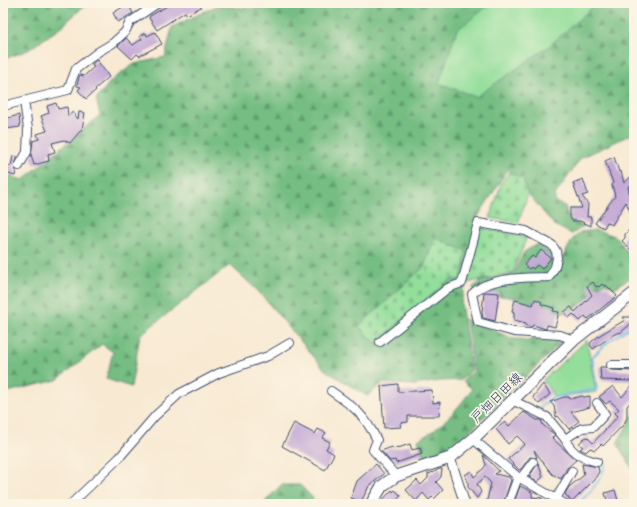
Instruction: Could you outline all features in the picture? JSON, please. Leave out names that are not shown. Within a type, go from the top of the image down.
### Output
[{"type":"main road","name":"戸畑日田線","points":[[371,504],[382,486],[396,476],[450,458],[473,439],[574,340],[634,293]]},
{"type":"street","points":[[3,106],[68,90],[76,69],[98,52],[113,43],[125,32],[130,22],[158,3]]},
{"type":"street","points":[[19,166],[27,152],[28,129],[24,101]]},
{"type":"street","points":[[380,342],[448,288],[462,283],[478,224],[526,230],[552,244],[556,251],[557,258],[555,267],[549,277],[505,281],[479,287],[472,294],[478,322],[514,332],[560,335],[574,340]]},
{"type":"street","points":[[71,504],[120,458],[155,416],[179,394],[219,373],[268,356],[290,343]]},
{"type":"street","points":[[612,365],[634,365]]},
{"type":"street","points":[[331,391],[351,405],[368,422],[377,440],[373,450],[396,476]]},
{"type":"street","points":[[512,400],[547,417],[565,439],[568,446],[578,456],[597,462]]},
{"type":"street","points":[[565,439],[582,428],[593,427],[604,416],[605,414],[597,403]]},
{"type":"street","points":[[473,439],[519,477],[553,500],[565,504]]},
{"type":"street","points":[[450,458],[465,504]]},
{"type":"street","points":[[508,504],[519,477],[533,462]]},
{"type":"street","points":[[553,500],[572,470]]},
{"type":"green space","points":[[3,3],[105,3],[83,7],[60,28],[28,50],[7,58],[3,57]]},
{"type":"green space","points":[[272,3],[634,3],[634,133],[581,158],[555,195],[555,202],[565,206],[569,220],[584,226],[572,234],[554,225],[508,169],[477,218],[461,304],[472,370],[461,380],[440,381],[414,385],[383,383],[367,396],[325,370],[258,291],[230,265],[140,335],[131,387],[106,379],[113,352],[102,344],[57,380],[3,393],[3,174],[23,180],[100,115],[96,99],[112,80],[134,64],[165,57],[172,27],[216,6],[261,9]]},
{"type":"green space","points":[[492,3],[597,3],[549,46],[476,97],[439,83],[457,30]]},
{"type":"green space","points":[[509,172],[523,179],[528,195],[518,223],[490,218],[501,184]]},
{"type":"green space","points":[[480,227],[527,237],[513,272],[467,283]]},
{"type":"green space","points":[[596,230],[612,235],[620,241],[631,261],[634,276],[614,288],[605,283],[575,309],[563,313],[510,297],[475,294],[473,287],[483,280],[500,279],[514,273],[524,252],[537,244],[554,256],[551,277],[573,239],[580,232]]},
{"type":"green space","points":[[435,238],[466,251],[461,279],[450,280],[375,343],[359,326],[424,267]]},
{"type":"green space","points":[[466,319],[514,339],[563,341],[457,443],[425,459],[418,440],[434,430],[448,418],[472,389],[463,381],[474,371]]},
{"type":"green space","points":[[587,340],[596,392],[554,397],[543,380]]},
{"type":"green space","points":[[634,414],[634,472],[617,443]]},
{"type":"green space","points":[[281,485],[300,485],[313,498],[313,504],[263,504]]},
{"type":"building","points":[[165,3],[199,3],[201,7],[187,15],[185,12],[157,30],[149,18],[167,6]]},
{"type":"building","points":[[128,4],[133,13],[118,22],[113,13]]},
{"type":"building","points":[[155,32],[162,44],[139,56],[137,54],[132,59],[118,46],[126,38],[133,45],[142,39],[140,36],[146,33],[147,36]]},
{"type":"building","points":[[97,60],[109,77],[86,99],[78,90],[81,87],[77,86],[79,77],[80,75],[84,76],[94,67],[92,64]]},
{"type":"building","points":[[56,103],[58,109],[67,107],[68,116],[73,112],[78,119],[79,112],[85,113],[82,129],[70,143],[64,140],[52,143],[55,152],[48,154],[49,161],[34,165],[31,155],[33,141],[39,139],[37,134],[47,131],[41,116],[49,113],[47,106]]},
{"type":"building","points":[[19,115],[20,127],[5,129],[4,119]]},
{"type":"building","points":[[13,156],[18,157],[14,166],[16,171],[15,176],[3,172],[3,164],[11,166]]},
{"type":"building","points":[[614,157],[619,172],[621,171],[624,183],[634,174],[634,182],[628,187],[631,201],[634,200],[634,221],[626,202],[612,225],[607,222],[604,228],[595,223],[615,196],[612,185],[613,183],[605,161]]},
{"type":"building","points":[[583,179],[588,194],[582,196],[588,204],[587,217],[591,217],[591,226],[580,221],[572,221],[570,217],[570,208],[582,208],[573,183]]},
{"type":"building","points":[[630,229],[634,234],[634,244],[630,249],[622,241],[625,238],[625,234]]},
{"type":"building","points":[[541,250],[551,258],[542,269],[537,265],[533,269],[531,267],[529,269],[524,265],[532,256],[535,258]]},
{"type":"building","points":[[593,282],[596,287],[599,287],[602,284],[605,287],[606,285],[617,296],[588,319],[585,316],[580,321],[573,314],[569,318],[564,312],[571,307],[575,312],[592,295],[587,286]]},
{"type":"building","points":[[484,292],[499,293],[495,321],[483,318],[482,312]]},
{"type":"building","points":[[535,299],[542,302],[541,304],[554,308],[553,311],[559,312],[555,327],[547,325],[546,329],[533,325],[532,327],[525,325],[526,323],[514,320],[514,312],[512,311],[515,300],[533,305]]},
{"type":"building","points":[[634,312],[634,321],[620,333],[619,332],[613,335],[593,349],[590,345],[591,342],[625,320],[623,317],[630,317]]},
{"type":"building","points":[[600,367],[606,367],[611,370],[634,371],[634,381],[601,380]]},
{"type":"building","points":[[634,383],[634,398],[627,406],[627,418],[624,424],[603,446],[601,444],[595,450],[590,448],[586,452],[580,449],[583,447],[579,444],[583,439],[587,437],[593,443],[618,416],[615,413],[619,409],[610,401],[606,404],[599,397],[613,386],[622,397]]},
{"type":"building","points":[[398,384],[398,392],[432,390],[433,403],[440,402],[439,416],[408,416],[408,422],[400,423],[401,427],[384,428],[381,386]]},
{"type":"building","points":[[543,384],[550,394],[539,404],[533,397]]},
{"type":"building","points":[[590,396],[590,407],[571,412],[579,421],[569,429],[558,416],[556,417],[554,406],[550,402],[564,397],[569,397],[570,399]]},
{"type":"building","points":[[524,412],[537,420],[541,420],[543,425],[555,435],[552,438],[576,460],[567,468],[561,479],[552,474],[534,450],[537,458],[530,457],[519,470],[508,459],[525,444],[517,436],[508,444],[496,429],[505,422],[509,426]]},
{"type":"building","points":[[294,423],[315,434],[318,429],[326,433],[322,438],[330,442],[326,449],[334,454],[325,470],[282,446]]},
{"type":"building","points":[[410,444],[412,450],[420,448],[422,454],[396,463],[395,460],[390,461],[381,451],[392,447],[393,449]]},
{"type":"building","points":[[483,455],[499,471],[495,474],[509,477],[511,480],[503,504],[486,504],[491,483],[485,477],[477,484],[481,492],[477,498],[468,487],[468,482],[465,475],[471,471],[474,477],[483,469],[486,465]]},
{"type":"building","points":[[538,463],[543,477],[537,482],[529,477]]},
{"type":"building","points":[[376,464],[384,474],[369,486],[361,502],[351,498],[357,481]]},
{"type":"building","points":[[582,464],[598,467],[599,472],[594,480],[572,502],[565,494],[569,487],[584,475]]},
{"type":"building","points":[[439,469],[442,469],[441,477],[436,482],[443,490],[434,499],[432,497],[429,500],[423,493],[416,501],[406,490],[417,480],[421,485],[428,478],[428,473],[433,473]]},
{"type":"building","points":[[520,486],[532,492],[532,497],[542,498],[541,504],[514,503]]},
{"type":"building","points":[[392,490],[393,492],[395,490],[401,496],[392,504],[379,504]]},
{"type":"building","points":[[615,490],[619,504],[608,504],[605,493]]},
{"type":"waterway","points":[[538,409],[551,398],[597,389],[592,357],[609,341],[634,325]]},
{"type":"waterway","points":[[578,504],[599,480],[605,463]]}]
